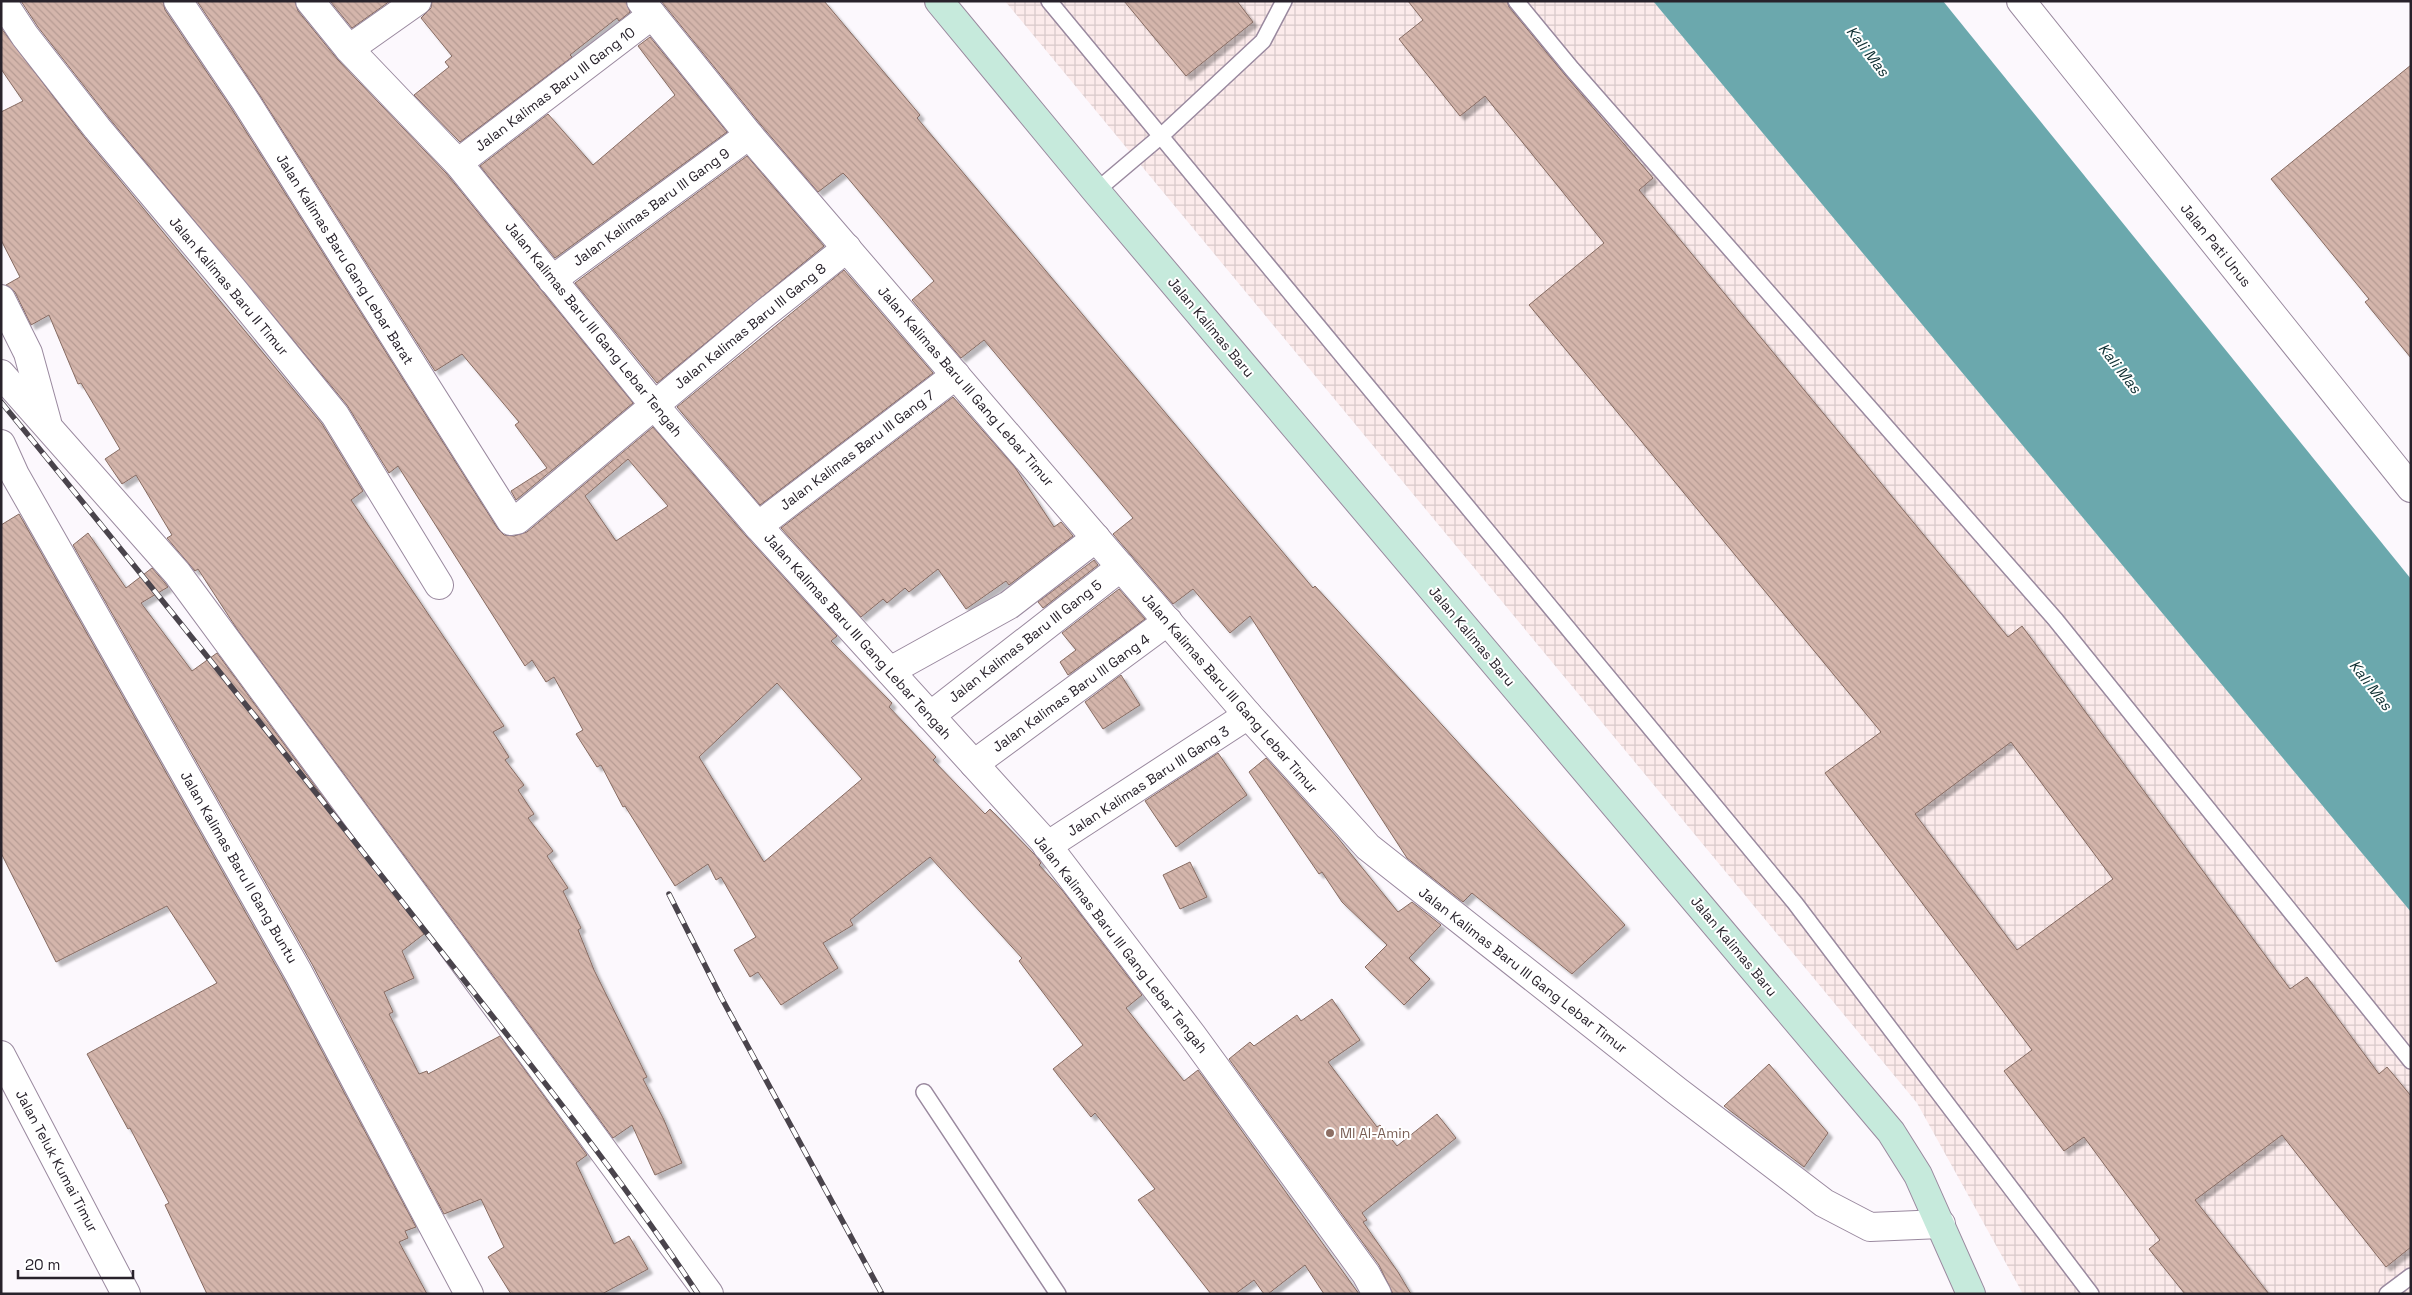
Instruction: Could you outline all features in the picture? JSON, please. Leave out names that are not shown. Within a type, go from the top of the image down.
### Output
[{"type":"street","name":"Jalan Kalimas Baru II Timur","points":[[2,1],[25,36],[97,128],[235,292],[335,416],[439,585]]},
{"type":"street","name":"Jalan Kalimas Baru Gang Lebar Barat","points":[[178,1],[246,102],[509,520]]},
{"type":"street","name":"Jalan Kalimas Baru III Gang Lebar Tengah","points":[[310,1],[349,49],[458,163],[654,405],[758,526],[1047,846],[1192,1035],[1366,1274],[1377,1294]]},
{"type":"street","points":[[349,49],[417,1]]},
{"type":"street","name":"Jalan Kalimas Baru","points":[[939,1],[1096,191],[1891,1132],[1918,1175],[1971,1294]]},
{"type":"street","name":"Jalan Pati Unus","points":[[2021,1],[2411,488]]},
{"type":"street","name":"Jalan Kalimas Baru III Gang Lebar Timur","points":[[646,8],[749,135],[1248,715],[1368,847],[1676,1091],[1824,1203],[1870,1227],[1941,1224]]},
{"type":"street","name":"Jalan Kalimas Baru III Gang 10","points":[[458,163],[646,8]]},
{"type":"street","name":"Jalan Kalimas Baru III Gang 9","points":[[552,280],[749,135]]},
{"type":"street","name":"Jalan Kalimas Baru III Gang 8","points":[[509,520],[516,520],[847,248]]},
{"type":"street","points":[[1,299],[28,354],[48,427]]},
{"type":"street","points":[[1,374],[177,573],[709,1294]]},
{"type":"street","name":"Jalan Kalimas Baru III Gang 7","points":[[758,526],[956,375]]},
{"type":"street","name":"Jalan Kalimas Baru II Gang Buntu","points":[[1,444],[15,475],[298,972],[469,1294]]},
{"type":"street","points":[[890,671],[1009,605],[1096,538]]},
{"type":"street","name":"Jalan Kalimas Baru III Gang 5","points":[[930,716],[1121,567]]},
{"type":"street","name":"Jalan Kalimas Baru III Gang 4","points":[[974,764],[1168,621]]},
{"type":"street","name":"Jalan Kalimas Baru III Gang 3","points":[[1047,846],[1248,715]]},
{"type":"street","name":"Jalan Teluk Kumai Timur","points":[[1,1055],[126,1294]]},
{"type":"lane","points":[[1049,1],[1795,903],[2091,1294]]},
{"type":"lane","points":[[1096,191],[1161,136],[1263,41],[1284,1]]},
{"type":"lane","points":[[1516,1],[1572,69],[2055,619],[2411,1061]]},
{"type":"lane","points":[[924,1092],[1058,1294]]},
{"type":"lane","points":[[2387,1294],[2411,1276]]},
{"type":"shaded area","points":[[1005,1],[1653,1],[2411,912],[2411,1294],[2023,1294],[1917,1103]]},
{"type":"water","name":"Kali Mas","points":[[1653,1],[1943,1],[2411,579],[2411,912]]},
{"type":"building","points":[[21,1],[163,1],[165,10],[233,111],[498,529],[504,535],[514,536],[527,532],[653,427],[746,536],[837,636],[831,641],[892,703],[889,707],[936,757],[933,760],[985,814],[990,809],[1036,856],[1041,863],[1039,865],[1062,890],[1142,995],[1126,1008],[1184,1081],[1198,1070],[1359,1294],[1324,1294],[1305,1265],[1268,1294],[1264,1294],[1254,1280],[1235,1294],[1211,1294],[1138,1200],[1155,1189],[1095,1113],[1091,1117],[1053,1069],[1083,1045],[1019,961],[1022,958],[930,857],[850,920],[853,925],[823,943],[838,968],[781,1005],[758,972],[750,977],[734,950],[756,937],[721,877],[716,880],[708,864],[675,886],[625,806],[623,807],[601,765],[597,767],[576,734],[583,730],[554,677],[546,682],[532,660],[525,666],[398,466],[389,473],[347,405],[109,118],[38,27]],"holes":[[[628,459],[668,506],[616,541],[585,496]],[[777,683],[862,779],[764,862],[699,757]]]},
{"type":"building","points":[[197,1],[295,1],[298,11],[338,60],[446,173],[633,403],[516,500],[511,491],[547,468],[515,425],[519,422],[462,354],[435,371],[259,94]]},
{"type":"building","points":[[330,1],[390,1],[352,28]]},
{"type":"building","points":[[432,1],[626,1],[630,12],[619,21],[617,18],[570,55],[572,57],[460,142],[414,95],[449,67],[445,62],[452,56],[421,18],[431,8]]},
{"type":"building","points":[[661,1],[824,1],[920,115],[917,118],[1313,588],[1315,586],[1625,925],[1572,974],[1472,893],[1463,902],[1407,858],[1250,616],[1230,633],[1193,589],[1173,604],[1113,534],[1133,518],[984,340],[961,358],[912,300],[934,281],[847,177],[843,173],[818,192]]},
{"type":"building","points":[[1124,1],[1237,1],[1253,22],[1186,76]]},
{"type":"building","points":[[1408,1],[1507,1],[1509,7],[1565,75],[1653,178],[1639,190],[2008,637],[2022,626],[2290,989],[2307,977],[2379,1074],[2387,1067],[2411,1096],[2411,1247],[2386,1267],[2282,1135],[2195,1200],[2269,1294],[2185,1294],[2149,1249],[2160,1240],[2084,1137],[2064,1151],[2004,1071],[2032,1050],[1825,773],[1881,732],[1529,305],[1604,243],[1485,96],[1460,116],[1399,39],[1423,20]],"holes":[[[2011,742],[2113,879],[2017,950],[1915,814]]]},
{"type":"building","points":[[1,28],[85,138],[322,424],[363,491],[351,500],[504,726],[493,732],[509,757],[505,760],[524,785],[518,790],[534,814],[528,818],[553,851],[547,856],[568,888],[563,891],[581,928],[578,930],[594,970],[647,1077],[643,1079],[664,1120],[682,1163],[655,1175],[632,1125],[613,1138],[237,629],[198,569],[195,571],[167,538],[172,535],[136,475],[122,484],[105,459],[120,449],[81,383],[78,384],[49,315],[31,325],[15,292],[6,285],[20,277],[1,240],[1,112],[23,101],[1,69]]},
{"type":"building","points":[[650,37],[727,132],[555,258],[480,166],[548,114],[593,165],[675,95],[638,46]]},
{"type":"building","points":[[2411,65],[2411,358],[2365,302],[2369,299],[2271,179]]},
{"type":"building","points":[[747,156],[824,246],[657,383],[575,283]]},
{"type":"building","points":[[844,270],[933,373],[760,505],[677,407]]},
{"type":"building","points":[[953,397],[1014,466],[1054,527],[1061,522],[1073,536],[1009,585],[1006,581],[966,609],[938,569],[909,592],[905,588],[887,603],[883,599],[861,617],[781,528]]},
{"type":"building","points":[[19,514],[284,980],[416,1227],[405,1231],[408,1238],[399,1242],[427,1294],[207,1294],[165,1205],[169,1203],[130,1128],[128,1129],[87,1054],[217,983],[167,906],[56,962],[1,853],[1,525]]},
{"type":"building","points":[[88,533],[126,588],[152,568],[165,583],[168,587],[141,603],[192,671],[217,653],[424,934],[402,951],[414,978],[384,992],[393,1012],[389,1014],[419,1074],[427,1071],[428,1074],[500,1036],[587,1155],[576,1163],[614,1244],[629,1236],[648,1269],[602,1294],[511,1294],[488,1257],[504,1247],[481,1199],[444,1214],[312,964],[73,545]]},
{"type":"building","points":[[1094,560],[1098,565],[1043,608],[1038,602]]},
{"type":"building","points":[[1119,589],[1145,619],[1068,675],[1060,662],[1076,650],[1062,633]]},
{"type":"building","points":[[1121,675],[1140,705],[1103,729],[1085,702]]},
{"type":"building","points":[[1218,753],[1247,795],[1176,847],[1145,801]]},
{"type":"building","points":[[1266,758],[1338,838],[1398,912],[1412,902],[1441,925],[1409,958],[1430,979],[1404,1005],[1365,967],[1387,945],[1342,902],[1322,872],[1319,874],[1249,772]]},
{"type":"building","points":[[1190,862],[1207,897],[1180,909],[1163,875]]},
{"type":"building","points":[[1332,999],[1360,1040],[1328,1062],[1377,1127],[1380,1125],[1397,1146],[1437,1114],[1456,1138],[1362,1213],[1367,1220],[1363,1222],[1411,1294],[1393,1294],[1379,1265],[1229,1059],[1250,1042],[1254,1046],[1297,1015],[1301,1021]]},
{"type":"building","points":[[1769,1064],[1828,1133],[1804,1167],[1724,1106]]},
{"type":"railway","points":[[1,402],[205,654],[519,1050],[629,1194],[698,1294]]},
{"type":"railway","points":[[669,894],[721,997],[882,1294]]},
{"type":"place","name":"MI Al-Amin","points":[[1330,1133]]}]
